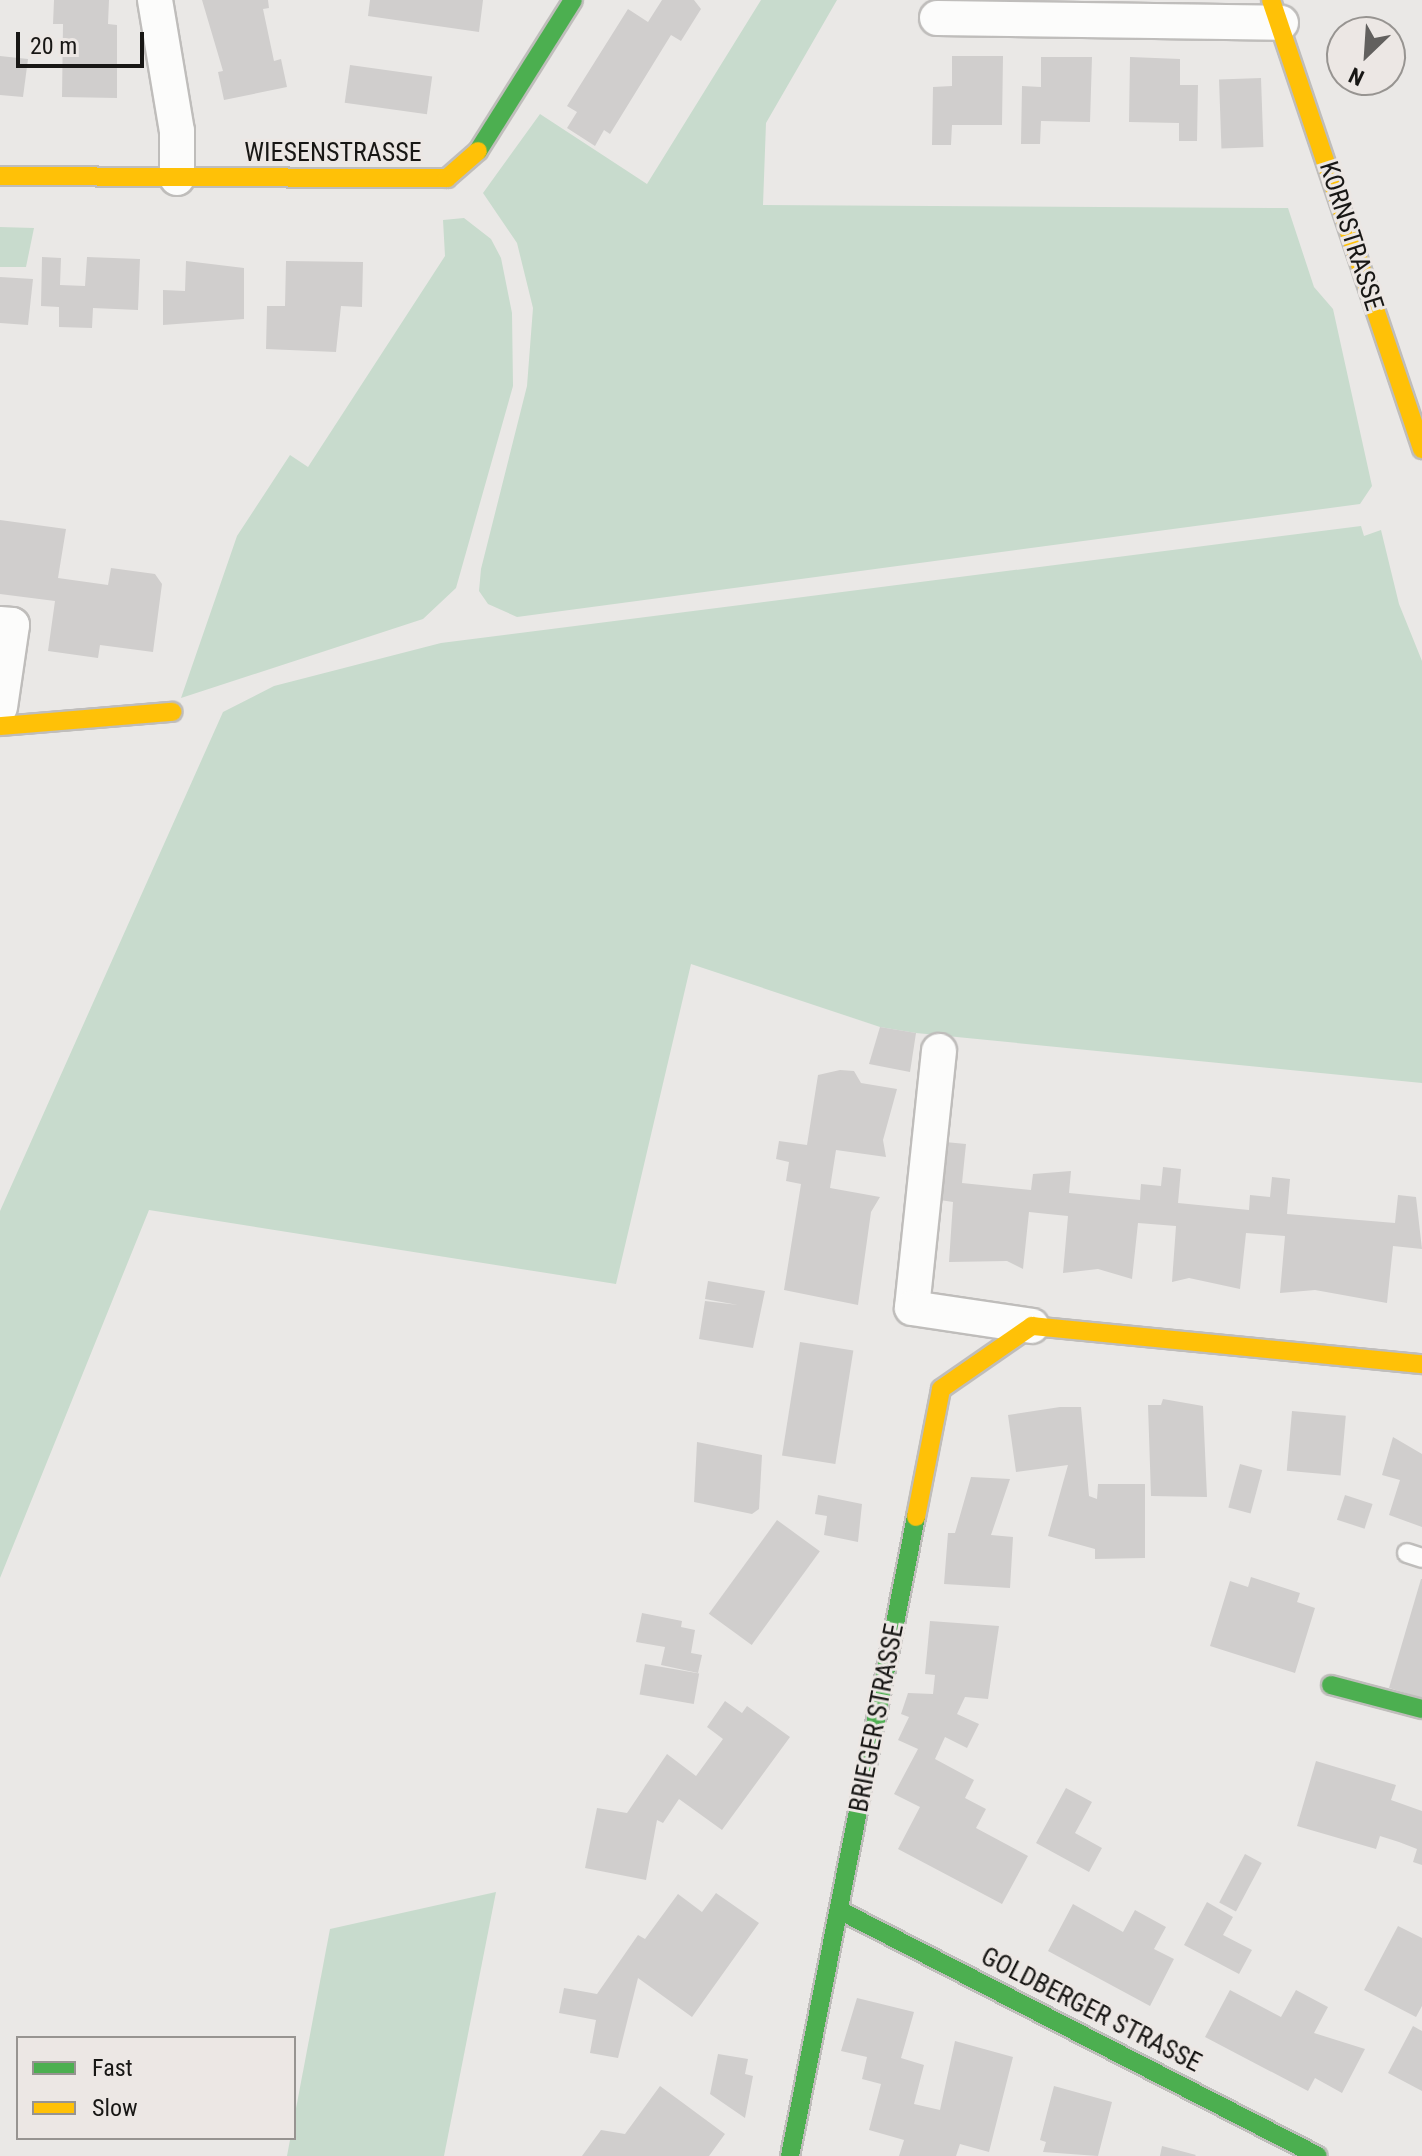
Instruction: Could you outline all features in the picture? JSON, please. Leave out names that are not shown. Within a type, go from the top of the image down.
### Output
[{"type":"street","points":[[155,0],[177,131],[177,178]]},
{"type":"street","name":"WIESENSTRASSE","points":[[0,176],[447,178],[474,158],[573,0]]},
{"type":"street","name":"KORNSTRASSE","points":[[937,18],[1276,11],[1422,449]]},
{"type":"street","points":[[0,624],[12,625],[0,707]]},
{"type":"street","points":[[0,726],[172,712]]},
{"type":"street","points":[[939,1051],[912,1308],[1032,1326],[1422,1364]]},
{"type":"street","name":"BRIEGER STRASSE","points":[[790,2156],[941,1389],[1032,1326]]},
{"type":"street","points":[[1331,1685],[1422,1709]]},
{"type":"street","name":"GOLDBERGER STRASSE","points":[[839,1910],[1318,2156]]},
{"type":"green space","points":[[761,0],[837,0],[766,123],[763,205],[1288,208],[1314,287],[1333,309],[1372,486],[1360,504],[517,617],[488,604],[479,591],[481,569],[527,386],[533,308],[517,243],[483,193],[540,114],[647,184]]},
{"type":"green space","points":[[464,218],[491,239],[501,258],[512,313],[513,386],[456,588],[423,619],[181,698],[237,536],[290,455],[308,467],[445,256],[443,220]]},
{"type":"green space","points":[[0,227],[34,228],[26,267],[0,267]]},
{"type":"green space","points":[[1361,526],[1364,536],[1381,530],[1399,604],[1422,661],[1422,1083],[916,1033],[880,1027],[691,964],[616,1284],[149,1210],[0,1578],[0,1211],[223,712],[274,686],[441,643]]},
{"type":"green space","points":[[496,1892],[444,2156],[287,2156],[290,2140],[296,2140],[296,2108],[330,1929]]},
{"type":"building","points":[[54,0],[109,0],[108,24],[117,25],[117,98],[62,97],[63,24],[53,24]]},
{"type":"building","points":[[202,0],[268,0],[269,8],[263,9],[274,61],[281,59],[287,87],[224,100],[218,72],[223,71]]},
{"type":"building","points":[[370,0],[483,0],[479,32],[368,16]]},
{"type":"building","points":[[662,0],[694,0],[701,9],[681,41],[671,35],[610,134],[604,130],[595,146],[567,128],[577,112],[567,106],[628,9],[648,22]]},
{"type":"building","points":[[0,56],[28,59],[23,97],[0,95]]},
{"type":"building","points":[[952,56],[1003,56],[1002,125],[952,125],[951,145],[932,145],[933,87],[952,86]]},
{"type":"building","points":[[1041,57],[1092,57],[1090,122],[1041,121],[1040,144],[1021,144],[1022,86],[1041,87]]},
{"type":"building","points":[[1130,57],[1180,59],[1180,85],[1198,85],[1197,141],[1179,141],[1179,123],[1129,122]]},
{"type":"building","points":[[350,65],[432,77],[427,114],[345,103]]},
{"type":"building","points":[[1261,78],[1263,147],[1221,148],[1219,79]]},
{"type":"building","points":[[42,257],[61,258],[60,285],[85,286],[87,257],[140,259],[138,310],[93,308],[92,328],[59,327],[59,307],[41,306]]},
{"type":"building","points":[[186,261],[244,268],[244,319],[163,325],[163,290],[185,291]]},
{"type":"building","points":[[286,261],[363,262],[362,307],[341,306],[336,352],[266,349],[267,306],[285,306]]},
{"type":"building","points":[[0,277],[33,279],[28,325],[0,323]]},
{"type":"building","points":[[0,520],[66,529],[58,578],[108,585],[111,568],[155,574],[162,584],[153,652],[100,645],[98,658],[48,651],[55,601],[0,594]]},
{"type":"building","points":[[880,1027],[916,1033],[910,1072],[869,1064]]},
{"type":"building","points":[[840,1070],[854,1071],[861,1083],[897,1089],[883,1140],[886,1157],[836,1150],[830,1188],[880,1197],[871,1212],[858,1305],[784,1290],[801,1184],[786,1181],[789,1162],[776,1159],[779,1141],[807,1145],[818,1075]]},
{"type":"building","points":[[945,1142],[966,1144],[962,1183],[1031,1190],[1033,1174],[1071,1171],[1069,1193],[1140,1200],[1141,1184],[1161,1186],[1163,1167],[1181,1169],[1178,1203],[1249,1210],[1250,1195],[1270,1197],[1272,1177],[1290,1179],[1287,1214],[1395,1223],[1398,1195],[1416,1197],[1422,1249],[1393,1246],[1387,1303],[1315,1290],[1280,1293],[1285,1236],[1246,1233],[1240,1289],[1189,1278],[1172,1282],[1176,1226],[1138,1223],[1132,1279],[1098,1269],[1063,1273],[1068,1216],[1029,1212],[1023,1269],[1007,1261],[949,1262],[953,1202],[940,1200]]},
{"type":"building","points":[[708,1281],[765,1291],[753,1348],[699,1339],[705,1301],[738,1305],[705,1299]]},
{"type":"building","points":[[800,1342],[853,1350],[835,1464],[782,1456]]},
{"type":"building","points":[[1163,1399],[1203,1406],[1207,1497],[1151,1496],[1148,1405],[1161,1405]]},
{"type":"building","points":[[1081,1407],[1089,1496],[1097,1499],[1098,1484],[1145,1484],[1145,1558],[1095,1559],[1095,1549],[1048,1536],[1068,1465],[1016,1472],[1008,1415]]},
{"type":"building","points":[[1292,1411],[1346,1416],[1341,1475],[1287,1471]]},
{"type":"building","points":[[1393,1437],[1422,1454],[1422,1527],[1389,1515],[1400,1480],[1382,1475]]},
{"type":"building","points":[[697,1442],[762,1455],[759,1509],[752,1514],[694,1502]]},
{"type":"building","points":[[1240,1464],[1262,1470],[1251,1513],[1228,1507]]},
{"type":"building","points":[[971,1477],[1010,1479],[991,1535],[1013,1537],[1010,1588],[944,1584],[948,1533],[955,1533]]},
{"type":"building","points":[[818,1495],[862,1504],[858,1542],[824,1535],[827,1516],[815,1514]]},
{"type":"building","points":[[1345,1495],[1373,1504],[1365,1529],[1337,1520]]},
{"type":"building","points":[[777,1520],[820,1551],[752,1645],[709,1614]]},
{"type":"building","points":[[1251,1577],[1300,1593],[1297,1602],[1315,1608],[1295,1673],[1210,1646],[1230,1581],[1248,1587]]},
{"type":"building","points":[[1422,1579],[1422,1698],[1389,1688]]},
{"type":"building","points":[[642,1613],[682,1621],[681,1627],[695,1630],[691,1653],[702,1655],[698,1673],[661,1665],[665,1647],[636,1642]]},
{"type":"building","points":[[930,1621],[999,1626],[988,1699],[965,1697],[957,1714],[979,1724],[967,1748],[945,1737],[935,1759],[974,1780],[965,1798],[986,1809],[976,1828],[1028,1856],[1002,1904],[898,1849],[920,1807],[894,1794],[918,1749],[898,1740],[909,1717],[901,1714],[908,1693],[933,1694],[935,1675],[925,1674]]},
{"type":"building","points":[[645,1664],[699,1674],[694,1704],[640,1695]]},
{"type":"building","points":[[725,1701],[742,1713],[747,1706],[790,1737],[722,1830],[679,1799],[663,1823],[657,1820],[646,1880],[585,1868],[597,1808],[627,1813],[667,1754],[696,1776],[723,1739],[707,1727]]},
{"type":"building","points":[[1316,1761],[1396,1785],[1391,1800],[1422,1811],[1422,1865],[1413,1862],[1417,1849],[1380,1836],[1376,1849],[1297,1826]]},
{"type":"building","points":[[1066,1788],[1092,1802],[1075,1833],[1102,1848],[1089,1872],[1036,1843]]},
{"type":"building","points":[[1245,1854],[1262,1863],[1236,1911],[1219,1903]]},
{"type":"building","points":[[716,1893],[759,1923],[692,2017],[638,1978],[618,2058],[590,2053],[596,2020],[559,2013],[564,1988],[597,1994],[638,1935],[645,1939],[678,1894],[702,1912]]},
{"type":"building","points":[[1207,1902],[1233,1917],[1223,1935],[1252,1950],[1239,1974],[1184,1945]]},
{"type":"building","points":[[1073,1904],[1123,1932],[1135,1910],[1166,1927],[1154,1949],[1174,1959],[1150,2006],[1048,1951]]},
{"type":"building","points":[[1398,1926],[1422,1938],[1422,2006],[1416,2017],[1364,1990]]},
{"type":"building","points":[[1230,1990],[1281,2017],[1296,1990],[1328,2007],[1314,2033],[1365,2049],[1342,2093],[1315,2078],[1308,2091],[1205,2037]]},
{"type":"building","points":[[857,1998],[914,2012],[901,2058],[924,2065],[914,2104],[940,2110],[955,2041],[1013,2057],[989,2152],[960,2144],[956,2156],[899,2156],[904,2140],[869,2130],[881,2084],[862,2079],[867,2057],[841,2051]]},
{"type":"building","points":[[1413,2026],[1422,2031],[1422,2091],[1388,2073]]},
{"type":"building","points":[[718,2054],[748,2059],[745,2074],[753,2076],[745,2118],[710,2094]]},
{"type":"building","points":[[660,2086],[725,2134],[709,2156],[582,2156],[601,2130],[625,2134]]},
{"type":"building","points":[[1054,2086],[1112,2102],[1098,2156],[1043,2152],[1046,2142],[1040,2140]]},
{"type":"building","points":[[1162,2146],[1196,2155],[1160,2156]]},
{"type":"traffic: fast","points":[[478,151],[573,0]]},
{"type":"traffic: fast","points":[[790,2156],[916,1517]]},
{"type":"traffic: fast","points":[[1331,1685],[1422,1709]]},
{"type":"traffic: fast","points":[[839,1910],[1318,2156]]},
{"type":"traffic: slow","points":[[1271,0],[1422,449]]},
{"type":"traffic: slow","points":[[0,176],[447,178],[478,151]]},
{"type":"traffic: slow","points":[[0,726],[172,712]]},
{"type":"traffic: slow","points":[[916,1517],[941,1389],[1032,1326],[1422,1364]]}]
